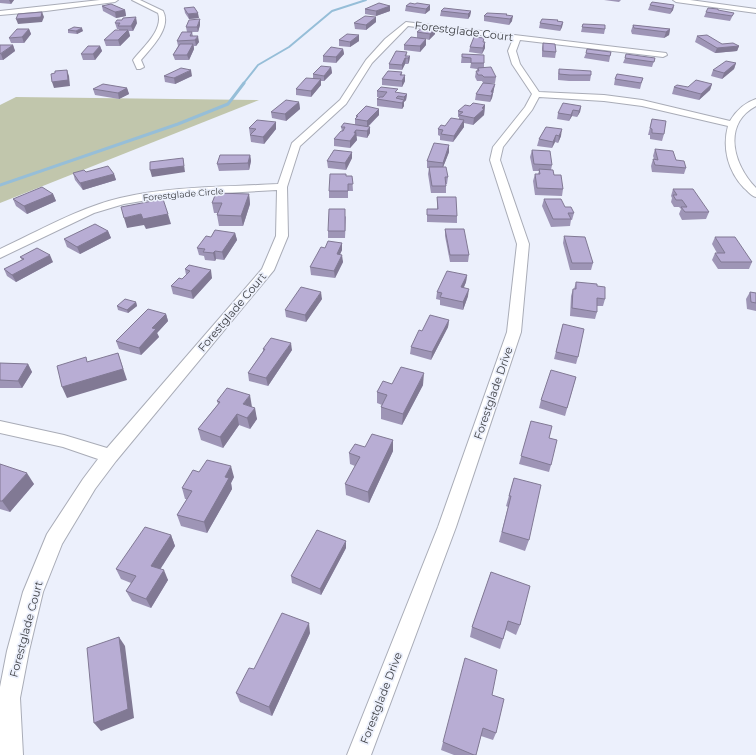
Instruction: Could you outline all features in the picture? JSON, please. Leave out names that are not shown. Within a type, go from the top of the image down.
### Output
[{"type":"street","points":[[46,9],[47,0]]},
{"type":"street","points":[[1,14],[115,0]]},
{"type":"street","points":[[135,0],[161,12],[163,15],[163,23],[159,31],[137,60],[140,67]]},
{"type":"street","points":[[676,0],[756,11]]},
{"type":"street","name":"Forestglade Court","points":[[11,755],[5,699],[33,592],[54,540],[89,484],[110,456],[268,270],[282,236],[282,187],[295,145],[343,102],[369,62],[388,41],[406,24],[663,55]]},
{"type":"street","points":[[517,38],[512,51],[516,64],[536,94],[604,98],[642,103],[731,124]]},
{"type":"street","name":"Forestglade Drive","points":[[359,755],[447,527],[514,332],[523,244],[495,160],[498,147],[529,108],[536,94]]},
{"type":"street","points":[[756,102],[741,111],[731,124],[730,144],[733,161],[740,176],[756,194]]},
{"type":"street","name":"Forestglade Circle","points":[[0,254],[90,211],[122,201],[171,193],[282,187]]},
{"type":"street","points":[[0,427],[64,441],[110,456]]},
{"type":"green space","points":[[16,97],[259,100],[0,203],[0,105]]},
{"type":"building","points":[[652,2],[674,5],[672,9],[650,5]]},
{"type":"building","points":[[379,3],[390,6],[376,11],[365,9]]},
{"type":"building","points":[[410,3],[430,5],[426,9],[406,6]]},
{"type":"building","points":[[111,4],[125,10],[115,12],[102,6]]},
{"type":"building","points":[[194,7],[198,13],[188,14],[184,8]]},
{"type":"building","points":[[444,8],[471,11],[468,14],[441,11]]},
{"type":"building","points":[[708,8],[734,13],[732,16],[706,12]]},
{"type":"building","points":[[42,12],[41,17],[16,19],[18,14]]},
{"type":"building","points":[[487,13],[507,14],[506,15],[513,16],[510,19],[484,16]]},
{"type":"building","points":[[365,16],[376,17],[366,25],[354,23]]},
{"type":"building","points":[[136,17],[131,26],[118,26],[120,23],[115,23],[117,20],[122,20],[123,18]]},
{"type":"building","points":[[200,19],[197,27],[186,27],[189,20]]},
{"type":"building","points":[[542,19],[558,20],[557,21],[563,22],[561,26],[540,23]]},
{"type":"building","points":[[583,24],[605,25],[605,29],[582,27]]},
{"type":"building","points":[[633,25],[670,29],[666,32],[634,28]]},
{"type":"building","points":[[74,27],[82,28],[76,31],[68,30]]},
{"type":"building","points":[[423,27],[435,28],[430,34],[417,32]]},
{"type":"building","points":[[17,29],[29,29],[22,37],[9,38]]},
{"type":"building","points":[[115,30],[128,30],[118,40],[104,40]]},
{"type":"building","points":[[182,32],[192,32],[190,36],[198,36],[195,40],[177,41]]},
{"type":"building","points":[[347,34],[359,35],[350,42],[339,40]]},
{"type":"building","points":[[707,35],[722,44],[733,43],[739,46],[717,48],[697,36]]},
{"type":"building","points":[[411,37],[426,39],[420,46],[404,45]]},
{"type":"building","points":[[474,37],[484,38],[483,42],[485,42],[483,48],[470,47]]},
{"type":"building","points":[[543,43],[555,44],[556,52],[543,51]]},
{"type":"building","points":[[180,44],[193,44],[187,55],[173,55]]},
{"type":"building","points":[[0,45],[13,45],[0,54]]},
{"type":"building","points":[[88,46],[100,46],[93,54],[81,54]]},
{"type":"building","points":[[331,47],[343,49],[336,57],[323,56]]},
{"type":"building","points":[[587,49],[611,52],[610,56],[586,53]]},
{"type":"building","points":[[396,51],[407,52],[405,56],[410,56],[405,58],[402,65],[389,64]]},
{"type":"building","points":[[462,54],[484,55],[484,63],[471,63],[471,58],[462,57]]},
{"type":"building","points":[[626,54],[655,58],[654,62],[625,58]]},
{"type":"building","points":[[726,61],[736,63],[724,73],[713,70]]},
{"type":"building","points":[[321,66],[331,67],[324,76],[313,74]]},
{"type":"building","points":[[491,67],[496,77],[484,77],[482,75],[478,75],[476,71],[479,71],[478,68]]},
{"type":"building","points":[[181,68],[191,70],[174,78],[164,76]]},
{"type":"building","points":[[559,69],[591,71],[591,75],[559,74]]},
{"type":"building","points":[[67,70],[68,80],[52,82],[51,74],[55,73],[55,71]]},
{"type":"building","points":[[388,71],[402,72],[400,75],[405,75],[402,81],[382,79]]},
{"type":"building","points":[[617,74],[643,78],[641,83],[615,79]]},
{"type":"building","points":[[306,78],[321,79],[311,91],[296,89]]},
{"type":"building","points":[[696,80],[712,84],[701,94],[674,87],[677,85],[688,87]]},
{"type":"building","points":[[483,83],[495,84],[491,92],[493,92],[491,96],[476,94]]},
{"type":"building","points":[[103,84],[127,88],[118,93],[93,89]]},
{"type":"building","points":[[381,87],[398,89],[395,92],[407,94],[404,97],[398,96],[396,98],[404,100],[402,103],[377,99],[383,97],[387,92],[377,91]]},
{"type":"building","points":[[286,100],[299,102],[285,114],[271,112]]},
{"type":"building","points":[[473,103],[485,105],[482,108],[484,109],[474,118],[459,115],[463,112],[458,111],[465,105],[470,106]]},
{"type":"building","points":[[563,103],[581,106],[579,111],[573,110],[571,115],[558,113]]},
{"type":"building","points":[[366,106],[379,109],[367,121],[355,119],[358,116],[356,116]]},
{"type":"building","points":[[451,118],[464,120],[454,136],[441,134],[443,130],[438,129],[441,125],[445,126]]},
{"type":"building","points":[[652,119],[666,121],[664,134],[652,133],[652,129],[650,128]]},
{"type":"building","points":[[257,120],[276,122],[263,137],[250,135],[256,129],[249,128]]},
{"type":"building","points":[[344,123],[370,127],[367,131],[356,130],[354,133],[356,133],[350,141],[334,139],[341,131],[343,131],[345,127],[341,127]]},
{"type":"building","points":[[546,127],[562,129],[559,136],[556,135],[553,142],[539,139]]},
{"type":"building","points":[[434,143],[449,145],[443,163],[427,161]]},
{"type":"building","points":[[655,149],[673,151],[676,160],[684,161],[686,168],[655,165],[653,159],[658,160]]},
{"type":"building","points":[[334,150],[352,152],[345,163],[327,161]]},
{"type":"building","points":[[532,150],[550,151],[552,165],[534,164]]},
{"type":"building","points":[[220,155],[250,155],[248,163],[217,164]]},
{"type":"building","points":[[183,158],[184,166],[150,170],[150,162]]},
{"type":"building","points":[[108,166],[114,174],[80,183],[73,173],[84,170],[86,172]]},
{"type":"building","points":[[429,167],[446,167],[448,177],[445,177],[446,186],[432,186]]},
{"type":"building","points":[[539,169],[553,170],[554,175],[561,175],[563,189],[537,188],[535,174],[540,174]]},
{"type":"building","points":[[330,174],[346,174],[346,176],[352,176],[353,184],[348,184],[348,191],[329,191]]},
{"type":"building","points":[[42,187],[53,194],[24,206],[13,199]]},
{"type":"building","points":[[673,189],[693,189],[709,212],[685,212],[681,207],[687,207],[682,200],[676,200],[673,195],[677,195]]},
{"type":"building","points":[[216,193],[249,194],[241,216],[217,215],[222,203],[212,203]]},
{"type":"building","points":[[437,197],[456,197],[457,216],[427,215],[427,209],[438,209]]},
{"type":"building","points":[[163,199],[168,214],[143,219],[141,214],[124,218],[121,207]]},
{"type":"building","points":[[544,199],[561,199],[565,207],[571,207],[574,213],[568,213],[571,219],[553,219]]},
{"type":"building","points":[[329,209],[345,209],[345,231],[328,231]]},
{"type":"building","points":[[95,224],[108,231],[77,247],[64,239]]},
{"type":"building","points":[[445,229],[464,229],[469,255],[450,255]]},
{"type":"building","points":[[215,230],[235,233],[222,252],[203,252],[205,249],[197,248],[206,236],[211,237]]},
{"type":"building","points":[[564,236],[585,237],[593,263],[572,263]]},
{"type":"building","points":[[715,237],[735,237],[752,262],[721,262],[715,253],[725,253]]},
{"type":"building","points":[[328,241],[342,243],[337,254],[342,255],[334,271],[310,267],[321,247],[325,248]]},
{"type":"building","points":[[37,248],[50,255],[12,275],[4,269],[24,259],[20,257]]},
{"type":"building","points":[[189,265],[211,270],[191,291],[171,286],[179,278],[182,279],[190,271],[185,269]]},
{"type":"building","points":[[447,271],[467,275],[461,287],[469,289],[463,302],[440,297],[442,293],[437,292]]},
{"type":"building","points":[[576,282],[597,284],[597,286],[605,287],[605,299],[597,298],[597,312],[572,308],[573,289],[576,289]]},
{"type":"building","points":[[301,287],[321,292],[305,315],[285,310]]},
{"type":"building","points":[[750,292],[756,293],[756,303],[751,302]]},
{"type":"building","points":[[125,299],[136,302],[127,310],[117,306]]},
{"type":"building","points":[[148,309],[166,314],[152,328],[156,329],[139,348],[116,341]]},
{"type":"building","points":[[430,315],[449,320],[432,352],[411,347],[419,330],[422,331]]},
{"type":"building","points":[[563,324],[584,329],[578,357],[556,352]]},
{"type":"building","points":[[271,338],[291,343],[266,378],[248,373],[265,349],[263,349]]},
{"type":"building","points":[[118,353],[123,369],[62,387],[57,366],[86,357],[87,362]]},
{"type":"building","points":[[0,363],[28,364],[18,381],[0,380]]},
{"type":"building","points":[[401,367],[424,373],[403,414],[381,407],[387,395],[377,392],[383,381],[392,384]]},
{"type":"building","points":[[551,370],[576,377],[567,408],[541,400]]},
{"type":"building","points":[[227,388],[250,395],[243,404],[255,408],[247,418],[237,414],[220,437],[198,429],[220,402],[217,401]]},
{"type":"building","points":[[531,421],[552,426],[549,438],[557,440],[551,465],[521,456]]},
{"type":"building","points":[[372,434],[393,440],[368,492],[345,484],[360,457],[349,453],[355,444],[365,447]]},
{"type":"building","points":[[207,460],[231,466],[225,477],[229,478],[204,522],[177,515],[192,491],[182,488],[193,470],[199,472]]},
{"type":"building","points":[[0,464],[27,473],[2,501],[0,501]]},
{"type":"building","points":[[514,478],[541,485],[529,540],[502,532]]},
{"type":"building","points":[[145,527],[171,535],[151,566],[164,570],[146,599],[126,591],[136,576],[116,569]]},
{"type":"building","points":[[317,530],[346,541],[320,589],[291,576]]},
{"type":"building","points":[[491,572],[530,586],[520,625],[508,621],[503,639],[472,627]]},
{"type":"building","points":[[282,613],[309,623],[269,707],[236,693],[249,668],[254,669]]},
{"type":"building","points":[[119,637],[128,709],[94,723],[87,648]]},
{"type":"building","points":[[465,658],[497,670],[492,695],[504,699],[496,733],[483,728],[476,755],[443,742]]},
{"type":"waterway","points":[[243,84],[258,65],[289,47],[332,11],[366,0]]},
{"type":"waterway","points":[[0,185],[178,124],[228,104],[244,83]]}]
